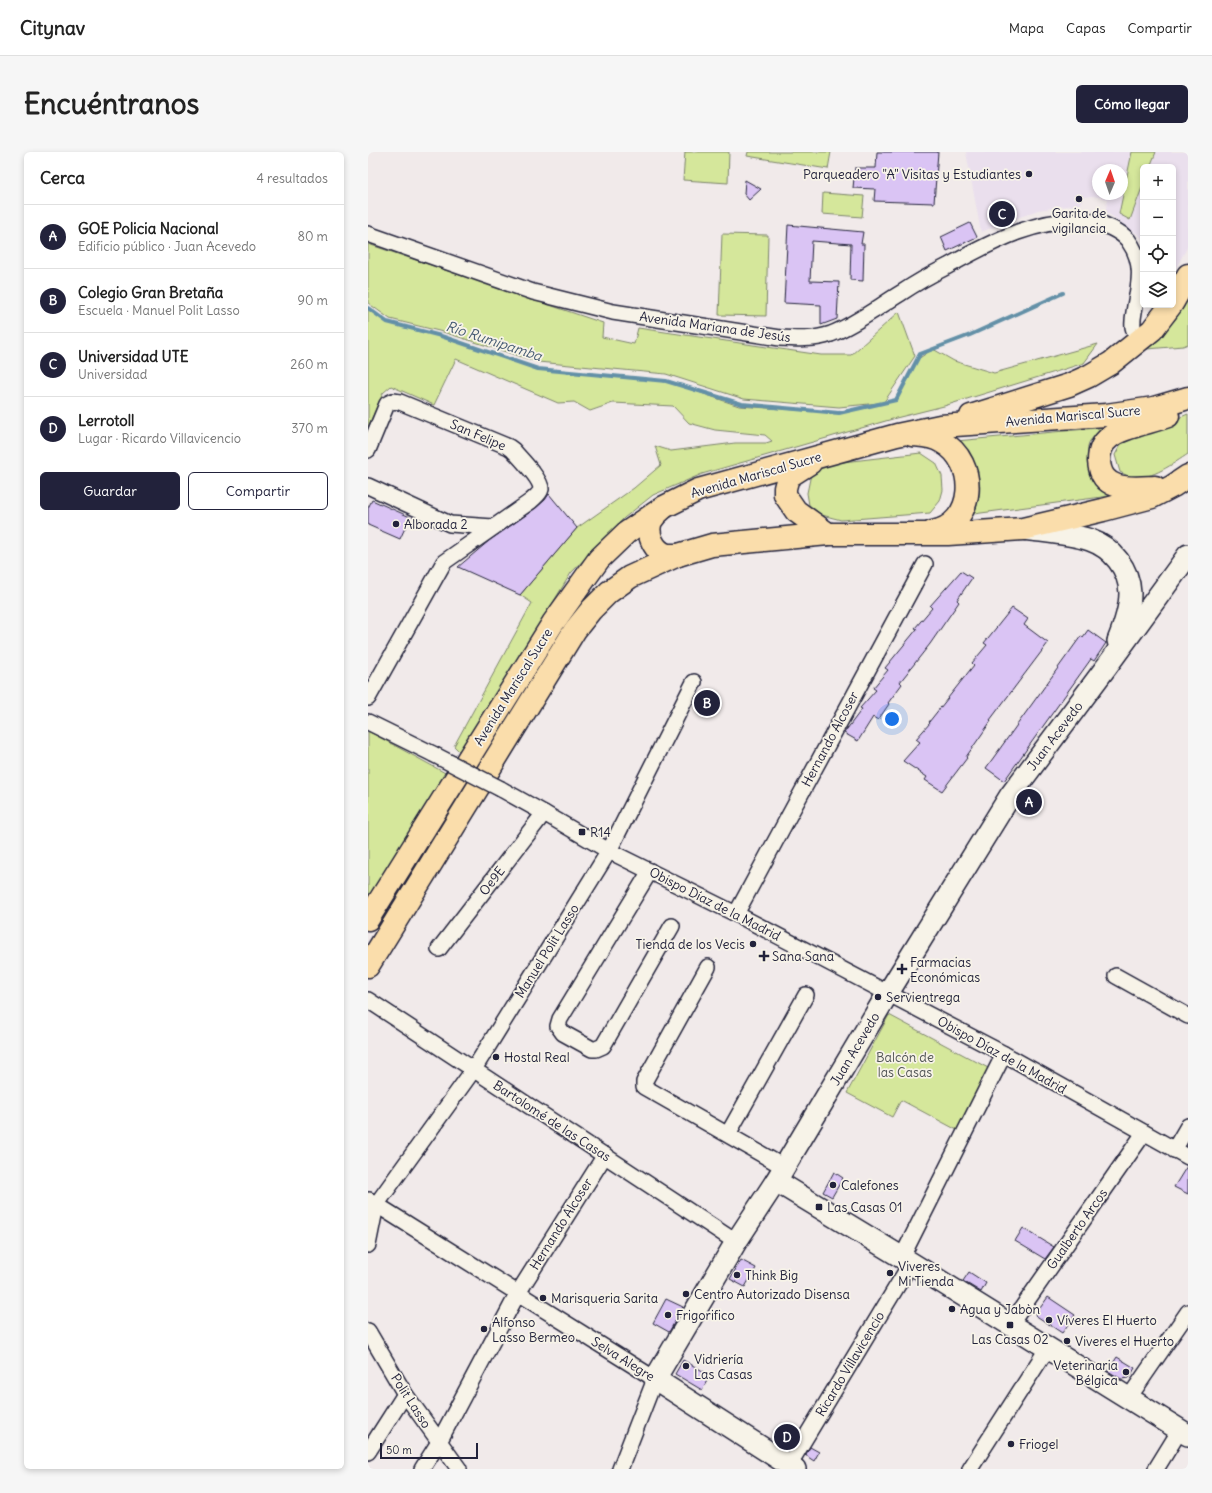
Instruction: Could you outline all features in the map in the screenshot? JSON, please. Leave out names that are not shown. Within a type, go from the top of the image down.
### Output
[{"type":"main road","points":[[1176,297],[1188,275]]},
{"type":"main road","points":[[940,426],[1069,385],[1089,376],[1111,363],[1156,326],[1169,308]]},
{"type":"main road","name":"Avenida Mariscal Sucre","points":[[368,919],[553,623],[599,558],[626,533],[664,507],[698,490],[896,435],[940,426],[1106,415],[1154,408],[1188,398]]},
{"type":"main road","points":[[1180,481],[1126,489],[1112,484],[1106,479],[1102,473],[1099,454],[1102,446],[1110,437],[1123,430],[1151,422],[1188,408]]},
{"type":"main road","points":[[896,435],[927,436],[943,442],[958,456],[964,466],[968,481],[967,498],[961,512],[951,525],[938,532],[919,535]]},
{"type":"main road","points":[[819,456],[788,477],[784,488],[785,495],[796,511],[828,534]]},
{"type":"main road","name":"Avenida Mariscal Sucre","points":[[368,966],[575,630],[591,610],[609,592],[630,577],[678,555],[712,545],[828,534],[919,535],[1023,529],[1130,503],[1152,496],[1180,481]]},
{"type":"main road","points":[[664,507],[655,516],[651,523],[651,539],[660,551],[668,555],[678,555]]},
{"type":"street","name":"Avenida Mariana de Jesús","points":[[368,234],[533,292],[613,312],[780,338],[806,339],[829,334],[849,326],[910,287],[987,245],[1030,228],[1053,223],[1085,221],[1100,224],[1113,230],[1126,238],[1135,250],[1140,268],[1139,286],[1133,325],[1134,332],[1139,340]]},
{"type":"street","name":"San Felipe","points":[[368,450],[387,404],[396,401],[514,450],[540,482],[541,489],[539,493],[444,562],[368,698]]},
{"type":"street","points":[[368,486],[450,524],[493,527]]},
{"type":"street","name":"Juan Acevedo","points":[[1023,529],[1071,536],[1091,541],[1106,548],[1117,558],[1128,581],[1130,594],[1128,611],[1124,625],[1107,666]]},
{"type":"street","name":"Juan Acevedo","points":[[654,1379],[736,1242],[780,1174],[888,993],[1010,796],[1188,555]]},
{"type":"street","name":"Hernando Alcoser","points":[[736,914],[924,564]]},
{"type":"street","name":"Manuel Polit Lasso","points":[[372,1202],[474,1069],[609,852],[694,682]]},
{"type":"street","name":"Obispo Díaz de la Madrid","points":[[368,722],[501,789],[609,852],[736,914],[1004,1054],[1188,1157]]},
{"type":"street","name":"Oe9E","points":[[439,949],[544,813]]},
{"type":"street","points":[[650,871],[560,1019],[558,1026],[563,1033],[592,1049],[603,1046],[672,926]]},
{"type":"street","points":[[708,967],[643,1084],[646,1089],[728,1134],[780,1174],[907,1260],[1047,1349],[1184,1433],[1156,1469]]},
{"type":"street","points":[[1116,976],[1188,1016]]},
{"type":"street","points":[[728,1134],[806,995]]},
{"type":"street","name":"Bartolomé de las Casas","points":[[368,1000],[736,1242]]},
{"type":"street","name":"Ricardo Villavicencio","points":[[792,1467],[907,1260],[1004,1054]]},
{"type":"street","points":[[1174,1150],[1188,1126]]},
{"type":"street","name":"Gualberto Arcos","points":[[1010,1325],[1144,1133]]},
{"type":"street","name":"Hernando Alcoser","points":[[422,1469],[439,1442],[518,1293],[605,1156]]},
{"type":"street","points":[[368,1245],[372,1202]]},
{"type":"street","name":"Selva Alegre","points":[[372,1202],[792,1467]]},
{"type":"street","points":[[1128,1399],[1188,1312]]},
{"type":"street","name":"Polit Lasso","points":[[368,1331],[405,1394],[459,1469]]},
{"type":"street","points":[[970,1469],[1047,1349]]},
{"type":"street","points":[[620,1469],[654,1379]]},
{"type":"street","points":[[368,1452],[405,1394]]},
{"type":"shaded area","name":"Parqueadero \"A\" Visitas y Estudiantes","points":[[966,152],[1188,152],[1188,246],[1176,268],[1176,164],[1140,164],[1140,236],[1106,212],[1107,200],[1128,200],[1128,164],[1092,164],[1092,196],[1083,197],[1081,204],[1038,210],[981,232]]},
{"type":"green space","points":[[685,152],[729,152],[728,183],[683,180]]},
{"type":"green space","points":[[748,152],[831,152],[828,169],[747,156]]},
{"type":"green space","points":[[1132,152],[1156,152],[1151,164],[1140,164],[1140,193],[1130,220],[1119,214],[1122,200],[1128,200],[1128,171]]},
{"type":"green space","points":[[823,193],[864,196],[862,217],[822,214]]},
{"type":"green space","points":[[722,234],[768,235],[766,316],[719,315]]},
{"type":"green space","points":[[368,244],[603,323],[602,337],[634,344],[638,328],[821,355],[851,355],[899,312],[915,356],[884,402],[896,400],[918,359],[933,349],[954,361],[994,373],[1098,344],[1084,363],[944,406],[896,418],[702,474],[653,495],[624,518],[571,573],[461,753],[454,746],[532,603],[520,595],[577,528],[634,488],[661,465],[655,446],[671,451],[735,443],[766,443],[772,441],[765,435],[715,430],[689,423],[673,406],[613,403],[590,411],[574,402],[558,403],[456,359],[434,405],[391,386],[383,393],[368,427],[368,309],[387,322],[440,335],[538,369],[666,381],[739,406],[839,413],[879,403],[839,407],[744,399],[666,374],[538,362],[443,332],[390,319],[368,303]]},
{"type":"green space","points":[[1188,296],[1188,344],[1183,346],[1147,349],[1175,320]]},
{"type":"green space","points":[[1188,414],[1188,454],[1162,470],[1148,476],[1132,477],[1120,472],[1115,455],[1122,442]]},
{"type":"green space","points":[[1108,427],[1096,435],[1089,443],[1088,465],[1089,472],[1094,482],[1117,495],[966,515],[977,502],[980,489],[977,471],[972,460],[966,451],[956,441]]},
{"type":"green space","points":[[921,453],[936,463],[942,476],[943,490],[940,501],[930,513],[841,520],[822,515],[809,505],[807,493],[811,474],[826,464]]},
{"type":"green space","points":[[368,731],[449,775],[368,902]]},
{"type":"green space","name":"Balcón de las Casas","points":[[889,1015],[990,1069],[957,1130],[901,1100],[892,1117],[847,1093]]},
{"type":"building","points":[[877,152],[938,152],[934,203],[874,201],[875,189],[853,188],[855,168],[876,168]]},
{"type":"building","points":[[745,180],[761,189],[749,200],[744,194]]},
{"type":"building","points":[[970,223],[977,237],[947,251],[941,237]]},
{"type":"building","points":[[788,225],[863,232],[861,244],[864,244],[863,281],[850,280],[851,244],[812,241],[810,281],[839,282],[837,319],[821,325],[821,305],[784,303]]},
{"type":"building","points":[[549,494],[577,528],[520,595],[458,567],[490,540],[536,508]]},
{"type":"building","points":[[372,500],[410,517],[400,539],[368,525],[368,508]]},
{"type":"building","points":[[961,571],[972,578],[957,600],[959,602],[930,644],[900,682],[902,684],[878,720],[873,717],[858,741],[844,733],[862,709],[860,708],[876,690],[873,688],[888,670],[885,668],[917,629],[915,628],[932,608],[930,606]]},
{"type":"building","points":[[1012,608],[1028,619],[1024,625],[1048,643],[990,720],[991,721],[966,757],[967,758],[942,791],[925,780],[927,777],[903,761],[920,742],[916,739],[974,665],[972,663],[987,645],[984,643]]},
{"type":"building","points":[[1088,630],[1106,643],[1094,661],[1091,659],[1004,781],[986,768],[1081,636],[1083,637]]},
{"type":"building","points":[[1188,1166],[1188,1194],[1174,1187]]},
{"type":"building","name":"Calefones","points":[[834,1172],[843,1178],[832,1197],[823,1192]]},
{"type":"building","points":[[1023,1228],[1054,1247],[1045,1259],[1015,1241]]},
{"type":"building","points":[[741,1260],[756,1268],[745,1287],[730,1279]]},
{"type":"building","points":[[969,1272],[986,1283],[981,1292],[963,1281]]},
{"type":"building","points":[[1048,1297],[1075,1315],[1062,1333],[1035,1315]]},
{"type":"building","name":"Frigorifico","points":[[666,1299],[683,1307],[669,1332],[653,1323]]},
{"type":"building","points":[[1117,1357],[1135,1368],[1129,1378],[1121,1379],[1108,1371]]},
{"type":"building","points":[[683,1360],[710,1375],[702,1390],[675,1374]]},
{"type":"building","points":[[810,1447],[819,1452],[814,1461],[806,1454]]},
{"type":"waterway","name":"Río Rumipamba","points":[[368,308],[387,322],[441,336],[538,369],[666,381],[742,404],[839,413],[896,400],[920,354],[970,335],[1063,293]]},
{"type":"place","name":"Parqueadero \"A\" Visitas y Estudiantes","points":[[1029,174]]},
{"type":"place","name":"Garita de vigilancia","points":[[1079,199]]},
{"type":"place","name":"Universidad UTE","points":[[1002,214]]},
{"type":"place","name":"Alborada 2","points":[[396,524]]},
{"type":"place","name":"Colegio Gran Bretaña","points":[[707,703]]},
{"type":"place","name":"GOE Policia Nacional","points":[[1029,802]]},
{"type":"place","name":"R14","points":[[582,832]]},
{"type":"place","name":"Tienda de los Vecis","points":[[753,944]]},
{"type":"place","name":"Sana Sana","points":[[764,956]]},
{"type":"place","name":"Farmacias Económicas","points":[[902,969]]},
{"type":"place","name":"Servientrega","points":[[878,997]]},
{"type":"place","name":"Hostal Real","points":[[496,1057]]},
{"type":"place","name":"Calefones","points":[[833,1185]]},
{"type":"place","name":"Las Casas 01","points":[[819,1207]]},
{"type":"place","name":"Viveres Mi Tienda","points":[[890,1273]]},
{"type":"place","name":"Think Big","points":[[737,1275]]},
{"type":"place","name":"Centro Autorizado Disensa","points":[[686,1294]]},
{"type":"place","name":"Marisqueria Sarita","points":[[543,1298]]},
{"type":"place","name":"Agua y Jabòn","points":[[952,1309]]},
{"type":"place","name":"Frigorifico","points":[[668,1315]]},
{"type":"place","name":"Víveres El Huerto","points":[[1049,1320]]},
{"type":"place","name":"Las Casas 02","points":[[1010,1325]]},
{"type":"place","name":"Alfonso Lasso Bermeo","points":[[484,1329]]},
{"type":"place","name":"Viveres el Huerto","points":[[1067,1341]]},
{"type":"place","name":"Vidriería Las Casas","points":[[686,1366]]},
{"type":"place","name":"Veterinaria Bélgica","points":[[1126,1372]]},
{"type":"place","name":"Lerrotoll","points":[[787,1437]]},
{"type":"place","name":"Friogel","points":[[1011,1444]]}]
